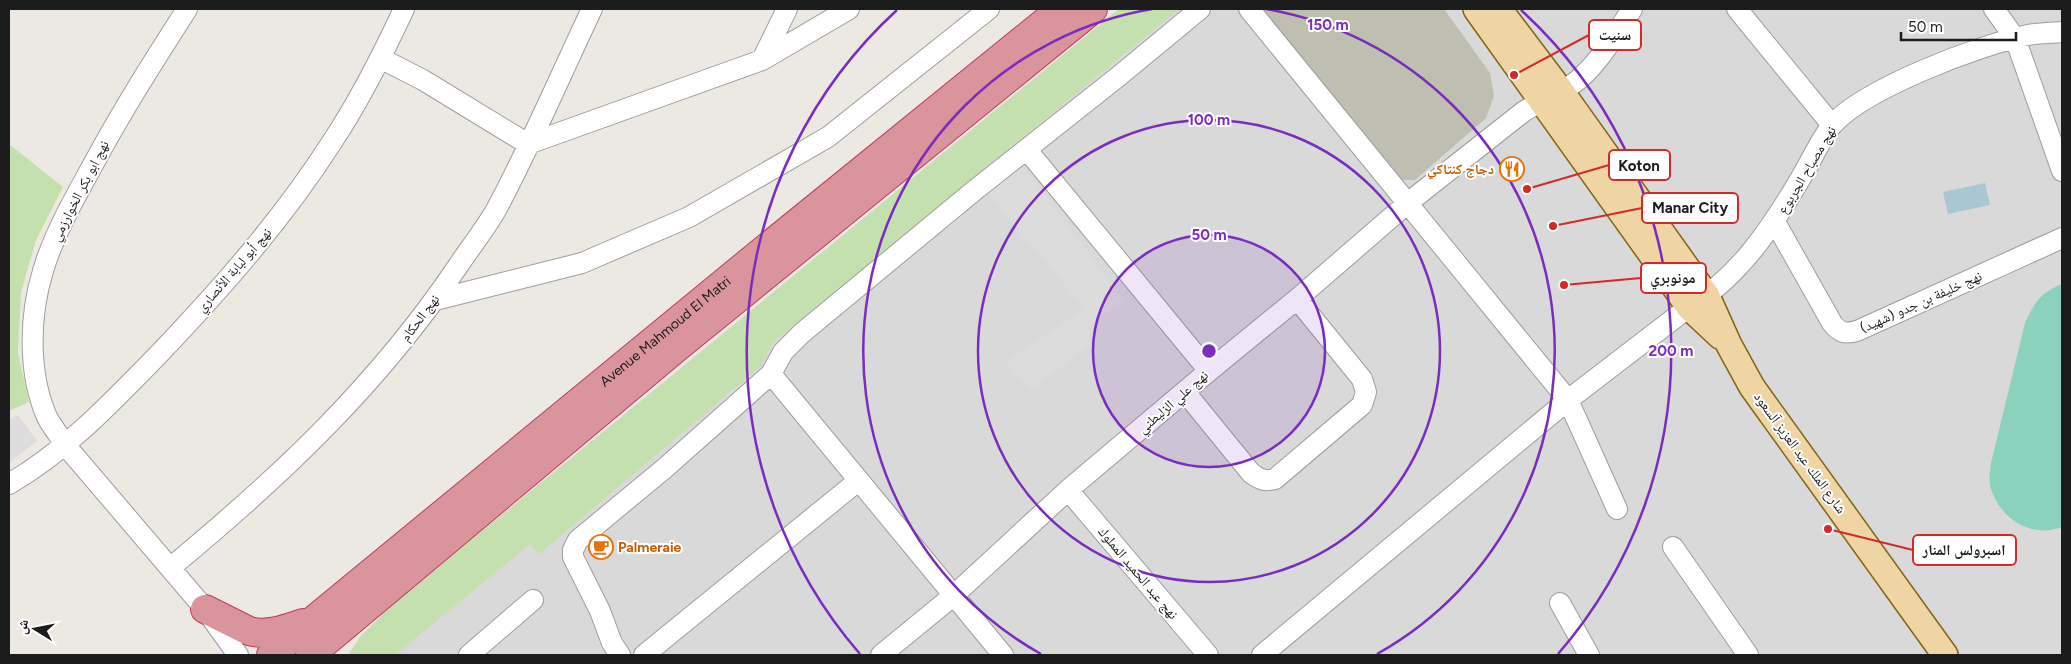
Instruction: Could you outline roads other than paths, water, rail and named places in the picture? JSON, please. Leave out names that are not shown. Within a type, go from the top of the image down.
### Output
[{"type":"highway","name":"Avenue Mahmoud El Matri","points":[[272,655],[757,255],[1061,9]]},
{"type":"highway","name":"Avenue Mahmoud El Matri","points":[[310,655],[683,343],[1093,9]]},
{"type":"highway","points":[[339,655],[376,601]]},
{"type":"highway","points":[[205,609],[257,634],[268,634],[316,619]]},
{"type":"main road","points":[[1476,9],[1551,96]]},
{"type":"main road","points":[[1499,9],[1551,96]]},
{"type":"main road","name":"شارع الملك عبد العزيز آلسعود","points":[[1551,96],[1729,345],[1752,387],[1777,423],[1945,655]]},
{"type":"street","name":"نهج ابو بكر الخوارزمي","points":[[187,9],[126,104],[53,242],[42,272],[34,315],[34,357],[39,393],[48,418],[66,446],[205,609],[238,655]]},
{"type":"street","name":"نهج أبو لبابة الأنصاري","points":[[9,484],[66,446],[143,370],[237,269],[287,207],[334,140],[380,58],[404,9]]},
{"type":"street","name":"نهج الحكام","points":[[170,568],[253,497],[303,451],[391,357],[435,300],[495,211],[592,9]]},
{"type":"street","points":[[762,60],[787,9]]},
{"type":"street","points":[[380,58],[423,80],[528,144],[762,60],[849,9]]},
{"type":"street","points":[[435,300],[582,262],[689,218],[828,137],[989,9]]},
{"type":"street","points":[[620,655],[612,643],[600,611],[574,557],[573,550],[578,540],[665,468],[771,374],[783,352],[802,333],[975,190],[1200,9]]},
{"type":"street","points":[[1249,9],[1568,400],[1617,509]]},
{"type":"street","name":"نهج علي الزليطني","points":[[881,655],[953,596],[1068,490],[1297,299],[1408,202],[1508,123],[1582,77],[1601,54],[1632,9]]},
{"type":"street","points":[[1737,9],[1832,125]]},
{"type":"street","points":[[1994,9],[2015,38],[2062,170]]},
{"type":"street","name":"نهج مصباح الجربوع","points":[[1262,655],[1568,400],[1731,275],[1775,222],[1832,125],[1846,112],[1870,96],[1960,57],[2030,34],[2062,32]]},
{"type":"street","points":[[1027,150],[1209,371]]},
{"type":"street","name":"نهج خليفة بن جدو (شهيد)","points":[[1775,222],[1832,323],[1837,330],[1844,333],[1857,332],[2062,238]]},
{"type":"street","points":[[1185,392],[1252,473],[1259,479],[1267,481],[1275,479],[1362,405],[1366,392],[1362,379],[1297,299]]},
{"type":"street","points":[[771,374],[1003,655]]},
{"type":"street","points":[[644,655],[858,481]]},
{"type":"street","name":"نهج عبد الحميد المملوك","points":[[1068,490],[1208,655]]},
{"type":"street","points":[[1673,547],[1748,655]]},
{"type":"street","points":[[469,655],[533,600]]},
{"type":"street","points":[[1560,603],[1589,655]]},
{"type":"street","points":[[1286,635],[1289,655]]},
{"type":"water","points":[[1985,183],[1990,205],[1948,214],[1943,192]]},
{"type":"place","name":"سنيت","points":[[1514,75]]},
{"type":"place","name":"دجاج كنتاكي","points":[[1512,169]]},
{"type":"place","name":"Koton","points":[[1527,189]]},
{"type":"place","name":"Manar City","points":[[1553,226]]},
{"type":"place","name":"مونوبري","points":[[1564,285]]},
{"type":"place","name":"اسبرولس المنار","points":[[1828,529]]},
{"type":"place","name":"Palmeraie","points":[[601,547]]}]
